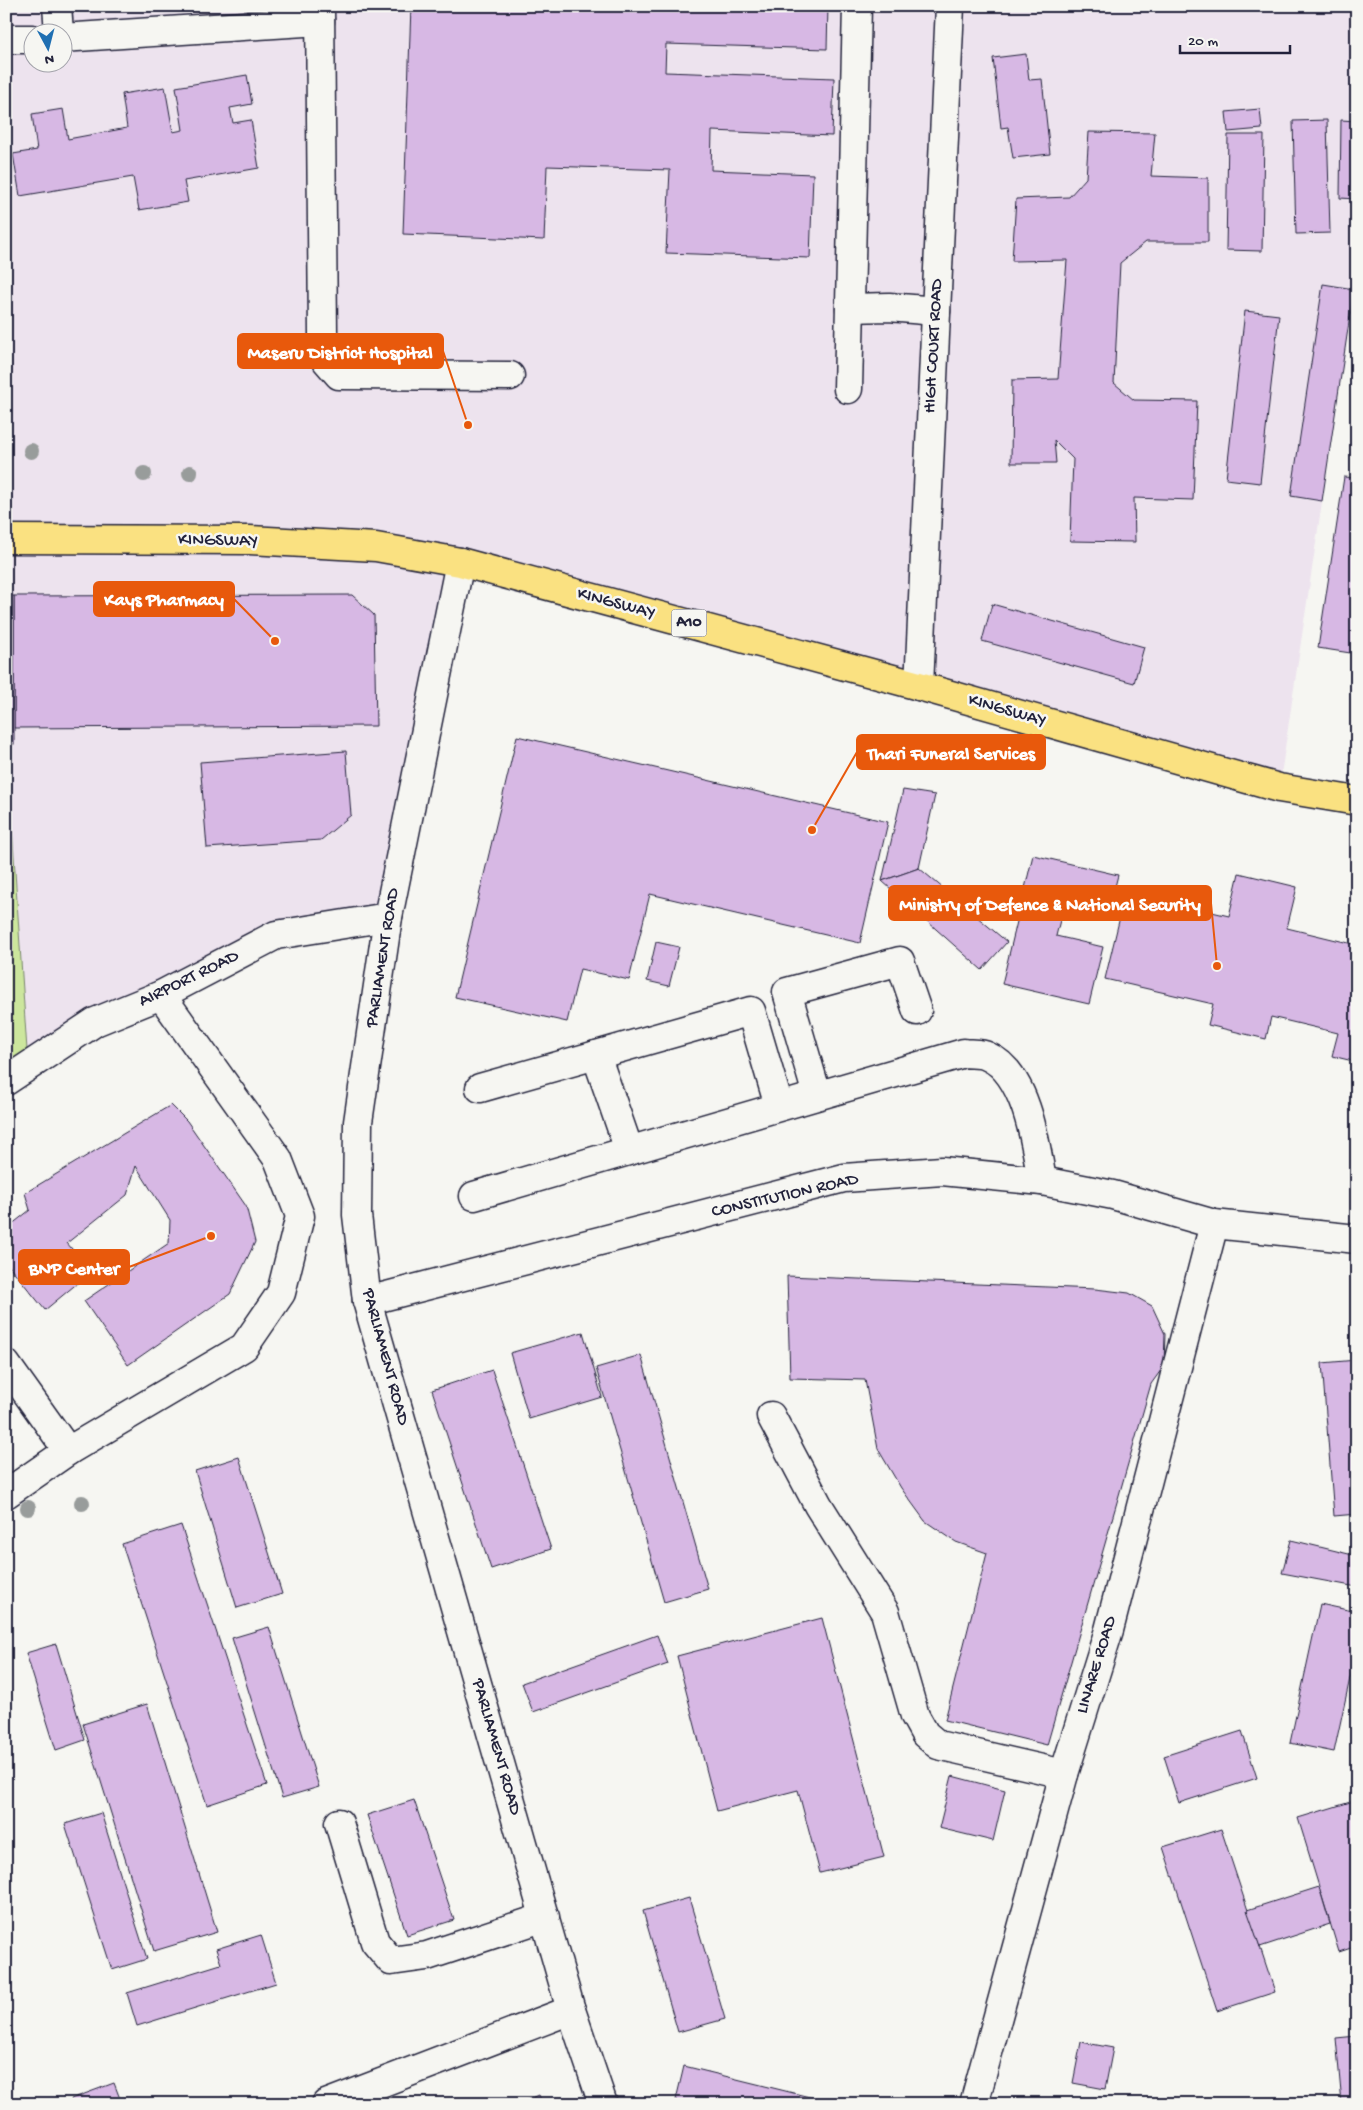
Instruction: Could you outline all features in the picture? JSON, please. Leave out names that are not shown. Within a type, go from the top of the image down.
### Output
[{"type":"main road","name":"KINGSWAY","points":[[6,540],[250,540],[376,547],[460,562],[919,686],[1278,788],[1357,801]]},
{"type":"street","points":[[57,6],[58,22]]},
{"type":"street","points":[[848,389],[857,6]]},
{"type":"street","name":"HIGH COURT ROAD","points":[[919,686],[950,6]]},
{"type":"street","points":[[72,37],[320,14],[323,334],[326,360],[339,375],[510,376]]},
{"type":"street","points":[[6,39],[22,39]]},
{"type":"street","points":[[850,308],[889,307],[936,311]]},
{"type":"street","name":"PARLIAMENT ROAD","points":[[460,562],[388,917],[358,1122],[356,1215],[366,1301],[571,2010],[603,2104]]},
{"type":"street","name":"AIRPORT ROAD","points":[[6,1081],[95,1022],[161,995],[276,935],[388,917]]},
{"type":"street","points":[[817,1095],[787,992],[900,961],[916,1011]]},
{"type":"street","points":[[6,1494],[68,1451],[244,1347],[281,1293],[300,1216],[278,1158],[161,995]]},
{"type":"street","points":[[480,1088],[751,1011],[779,1106]]},
{"type":"street","points":[[474,1196],[964,1053],[987,1056],[1005,1067],[1019,1090],[1037,1149],[1042,1181]]},
{"type":"street","points":[[596,1055],[629,1150]]},
{"type":"street","name":"CONSTITUTION ROAD","points":[[366,1301],[844,1178],[942,1172],[1042,1181],[1113,1194],[1214,1224],[1357,1239]]},
{"type":"street","name":"LINARE ROAD","points":[[974,2104],[1064,1774],[1109,1630],[1214,1224]]},
{"type":"street","points":[[6,1364],[68,1451]]},
{"type":"street","points":[[770,1416],[818,1505],[885,1612],[915,1716],[925,1734],[938,1745],[1064,1774]]},
{"type":"street","points":[[339,1824],[375,1942],[391,1961],[427,1956],[545,1917]]},
{"type":"street","points":[[326,2104],[571,2010]]},
{"type":"shaded area","points":[[6,6],[1357,6],[1357,270],[1279,788],[460,562],[388,917],[276,935],[28,1065],[9,783],[6,782]]},
{"type":"green space","points":[[6,782],[9,782],[28,1065],[6,1081]]},
{"type":"building","points":[[411,6],[828,6],[827,49],[666,44],[665,72],[834,78],[832,136],[712,131],[711,170],[813,174],[810,258],[666,253],[670,170],[547,166],[544,240],[403,234]]},
{"type":"building","points":[[1026,54],[1029,80],[1042,79],[1050,154],[1013,158],[1008,127],[1001,128],[993,58]]},
{"type":"building","points":[[247,75],[252,104],[230,108],[233,123],[251,120],[259,168],[184,181],[188,202],[139,210],[133,177],[20,196],[13,154],[37,150],[32,114],[63,109],[68,139],[127,128],[122,94],[165,87],[173,132],[183,130],[176,87]]},
{"type":"building","points":[[1260,109],[1262,129],[1228,132],[1226,112]]},
{"type":"building","points":[[1327,120],[1330,233],[1296,234],[1293,121]]},
{"type":"building","points":[[1341,120],[1357,121],[1357,199],[1340,198]]},
{"type":"building","points":[[1089,132],[1155,133],[1151,176],[1208,178],[1208,242],[1146,242],[1120,263],[1114,383],[1134,400],[1197,401],[1193,500],[1134,498],[1135,542],[1070,541],[1073,459],[1054,440],[1056,463],[1011,463],[1012,380],[1058,379],[1067,260],[1012,261],[1016,199],[1069,197],[1086,178]]},
{"type":"building","points":[[1228,135],[1264,135],[1262,251],[1226,250]]},
{"type":"building","points":[[1323,284],[1354,289],[1322,501],[1291,496]]},
{"type":"building","points":[[1245,311],[1279,315],[1260,483],[1226,479]]},
{"type":"building","points":[[1344,477],[1357,478],[1357,654],[1318,648]]},
{"type":"building","points":[[352,595],[374,615],[376,726],[14,728],[14,596]]},
{"type":"building","points":[[6,596],[14,596],[14,744],[6,744]]},
{"type":"building","points":[[992,604],[1144,647],[1134,683],[982,641]]},
{"type":"building","points":[[517,736],[888,822],[860,943],[650,894],[629,980],[580,969],[567,1022],[455,997]]},
{"type":"building","points":[[346,751],[351,815],[321,840],[207,848],[200,762]]},
{"type":"building","points":[[903,790],[935,795],[919,868],[882,881]]},
{"type":"building","points":[[1033,855],[1118,875],[1108,914],[1064,904],[1056,936],[1103,947],[1089,1004],[1002,984]]},
{"type":"building","points":[[919,868],[1007,942],[982,970],[882,881]]},
{"type":"building","points":[[1239,873],[1297,887],[1287,928],[1357,945],[1357,1062],[1332,1056],[1338,1033],[1271,1017],[1266,1039],[1208,1025],[1213,1004],[1105,979],[1126,892],[1229,916]]},
{"type":"building","points":[[656,942],[679,947],[669,986],[647,981]]},
{"type":"building","points":[[171,1105],[187,1121],[246,1206],[255,1242],[230,1294],[128,1365],[84,1301],[169,1243],[170,1220],[136,1166],[127,1195],[67,1243],[91,1272],[45,1310],[6,1262],[6,1229],[30,1210],[25,1193]]},
{"type":"building","points":[[787,1276],[1095,1289],[1129,1293],[1152,1306],[1165,1334],[1164,1366],[1151,1384],[1047,1745],[945,1720],[987,1553],[956,1542],[925,1521],[901,1488],[878,1449],[865,1380],[790,1378]]},
{"type":"building","points":[[583,1332],[602,1397],[529,1419],[510,1353]]},
{"type":"building","points":[[641,1355],[708,1589],[664,1602],[596,1368]]},
{"type":"building","points":[[1357,1360],[1357,1514],[1334,1516],[1322,1363]]},
{"type":"building","points":[[492,1370],[551,1549],[491,1569],[432,1390]]},
{"type":"building","points":[[239,1457],[282,1594],[237,1608],[195,1471]]},
{"type":"building","points":[[181,1525],[267,1785],[207,1805],[122,1544]]},
{"type":"building","points":[[1291,1540],[1357,1556],[1357,1587],[1282,1573]]},
{"type":"building","points":[[1320,1604],[1357,1612],[1357,1646],[1334,1752],[1290,1743]]},
{"type":"building","points":[[822,1618],[884,1857],[820,1873],[798,1790],[717,1811],[677,1656]]},
{"type":"building","points":[[269,1627],[319,1787],[282,1798],[232,1638]]},
{"type":"building","points":[[657,1635],[668,1664],[533,1712],[522,1683]]},
{"type":"building","points":[[56,1644],[85,1740],[56,1750],[26,1653]]},
{"type":"building","points":[[147,1704],[217,1932],[154,1951],[83,1724]]},
{"type":"building","points":[[1242,1731],[1257,1778],[1179,1803],[1164,1756]]},
{"type":"building","points":[[952,1776],[1005,1790],[993,1841],[939,1828]]},
{"type":"building","points":[[414,1800],[454,1920],[407,1935],[367,1815]]},
{"type":"building","points":[[1357,1800],[1357,1845],[1354,1846],[1357,1855],[1357,1946],[1339,1952],[1298,1818]]},
{"type":"building","points":[[101,1813],[147,1959],[112,1970],[65,1824]]},
{"type":"building","points":[[1221,1829],[1275,1992],[1217,2011],[1163,1847]]},
{"type":"building","points":[[1319,1887],[1330,1924],[1260,1947],[1247,1910]]},
{"type":"building","points":[[689,1898],[725,2019],[678,2032],[643,1911]]},
{"type":"building","points":[[261,1935],[276,1983],[137,2026],[127,1993],[221,1964],[216,1949]]},
{"type":"building","points":[[1357,2036],[1357,2104],[1342,2104],[1336,2038]]},
{"type":"building","points":[[1081,2042],[1113,2048],[1105,2089],[1073,2083]]},
{"type":"building","points":[[684,2066],[838,2104],[675,2104]]},
{"type":"building","points":[[114,2083],[122,2104],[73,2104],[71,2099]]},
{"type":"building","points":[[539,2095],[543,2104],[519,2104]]},
{"type":"place","name":"Maseru District Hospital","points":[[468,425]]},
{"type":"place","name":"Kays Pharmacy","points":[[275,641]]},
{"type":"place","name":"Thari Funeral Services","points":[[812,830]]},
{"type":"place","name":"Ministry of Defence & National Security","points":[[1217,966]]},
{"type":"place","name":"BNP Center","points":[[211,1236]]}]
